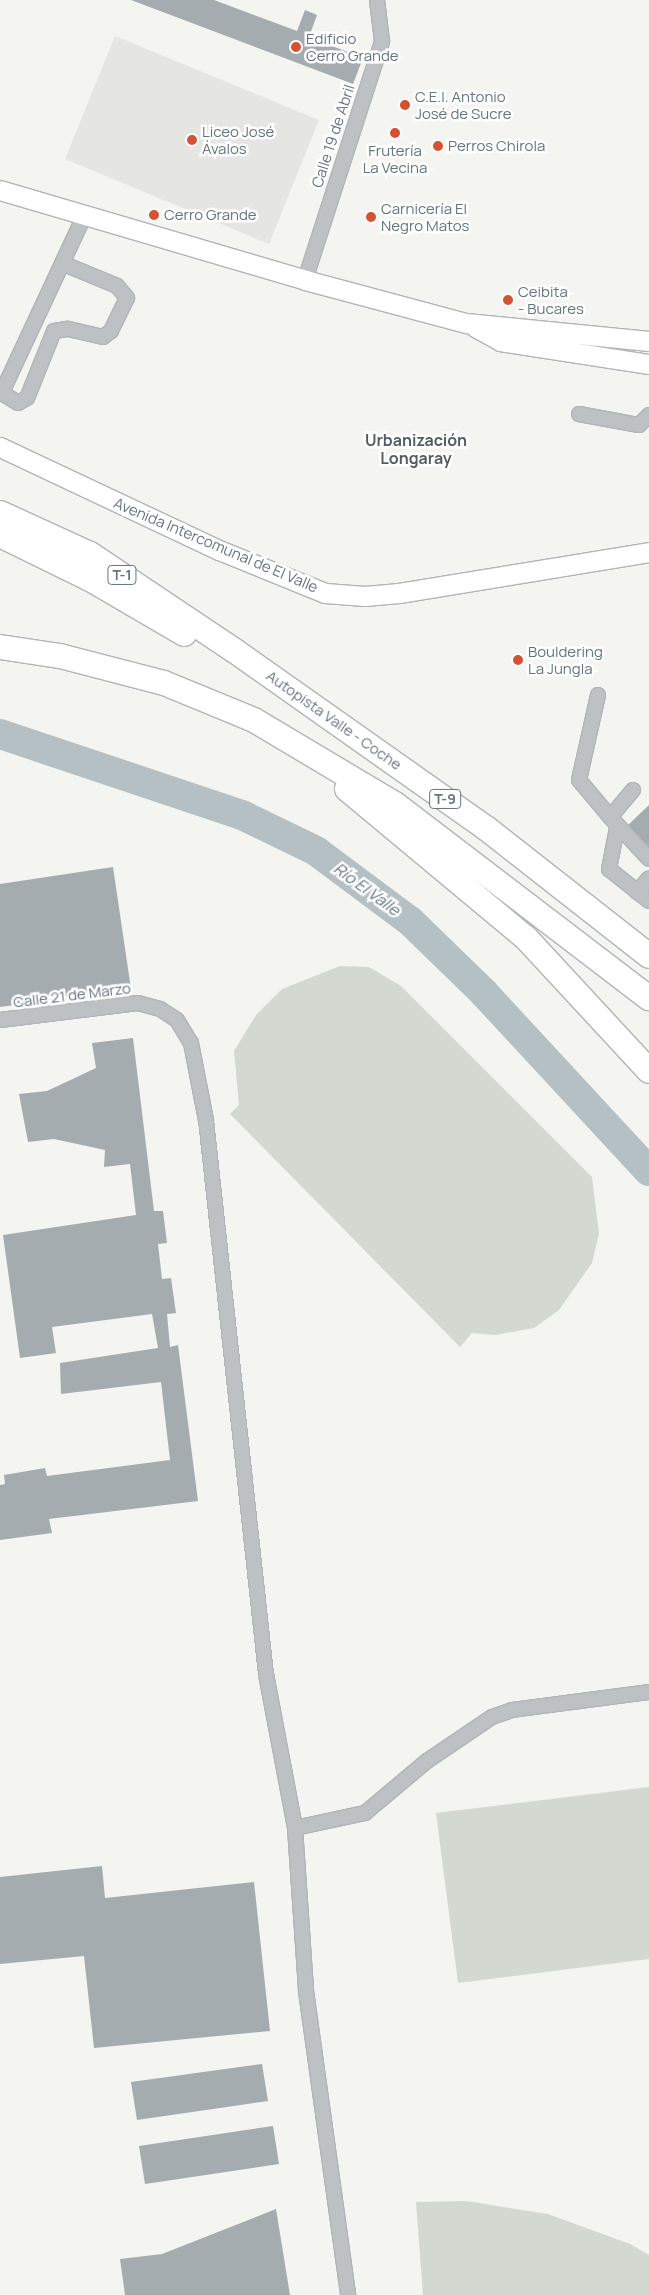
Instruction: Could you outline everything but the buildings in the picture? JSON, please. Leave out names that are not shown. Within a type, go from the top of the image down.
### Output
[{"type":"highway","name":"Autopista Valle - Coche","points":[[0,513],[90,554],[235,651],[486,828],[649,956]]},
{"type":"highway","points":[[0,535],[90,579],[205,646],[235,651]]},
{"type":"highway","name":"T-9","points":[[0,647],[60,656],[164,684],[254,720],[395,804],[649,998]]},
{"type":"highway","points":[[290,740],[526,938],[649,1071]]},
{"type":"main road","points":[[4,193],[84,214],[305,280],[466,322],[649,341]]},
{"type":"main road","points":[[466,322],[500,341],[649,364]]},
{"type":"main road","name":"Avenida Intercomunal de El Valle","points":[[0,447],[219,550],[325,592],[365,596],[399,593],[649,552]]},
{"type":"street","name":"Calle 19 de Abril","points":[[305,280],[382,41],[377,0]]},
{"type":"street","points":[[64,264],[118,286],[127,298],[111,331],[103,337],[60,328],[54,331],[27,398],[18,403],[5,395],[4,388],[64,264],[84,214]]},
{"type":"street","points":[[579,414],[639,425],[649,415]]},
{"type":"street","points":[[598,695],[579,780],[614,822],[649,859]]},
{"type":"street","points":[[633,790],[614,822],[609,868],[649,901]]},
{"type":"street","points":[[637,892],[649,878]]},
{"type":"street","name":"Calle 21 de Marzo","points":[[0,1020],[138,1003],[177,1020],[191,1043],[206,1120],[266,1674],[295,1828]]},
{"type":"street","points":[[348,2295],[306,1991],[295,1828],[364,1813],[427,1762],[492,1717],[512,1710],[649,1692]]},
{"type":"shaded area","name":"Liceo José Ávalos","points":[[115,36],[319,120],[269,244],[65,159]]},
{"type":"shaded area","points":[[340,966],[369,967],[401,986],[592,1177],[599,1234],[592,1263],[559,1310],[534,1328],[495,1335],[472,1333],[460,1347],[230,1114],[239,1105],[234,1051],[256,1015],[282,989]]},
{"type":"shaded area","points":[[649,1787],[649,1959],[458,1983],[436,1813]]},
{"type":"shaded area","points":[[466,2201],[548,2214],[630,2244],[649,2255],[649,2295],[423,2295],[416,2202]]},
{"type":"waterway","name":"Río El Valle","points":[[0,734],[242,815],[316,851],[410,921],[483,992],[649,1171]]},
{"type":"place","name":"Edificio Cerro Grande","points":[[296,47]]},
{"type":"place","name":"C.E.I. Antonio José de Sucre","points":[[405,105]]},
{"type":"place","name":"Frutería La Vecina","points":[[395,133]]},
{"type":"place","name":"Liceo José Ávalos","points":[[192,140]]},
{"type":"place","name":"Perros Chirola","points":[[438,146]]},
{"type":"place","name":"Cerro Grande","points":[[154,215]]},
{"type":"place","name":"Carnicería El Negro Matos","points":[[371,217]]},
{"type":"place","name":"Ceibita - Bucares","points":[[508,300]]},
{"type":"place","name":"Bouldering La Jungla","points":[[518,660]]},
{"type":"district","name":"Urbanización Longaray","points":[[416,449]]}]
